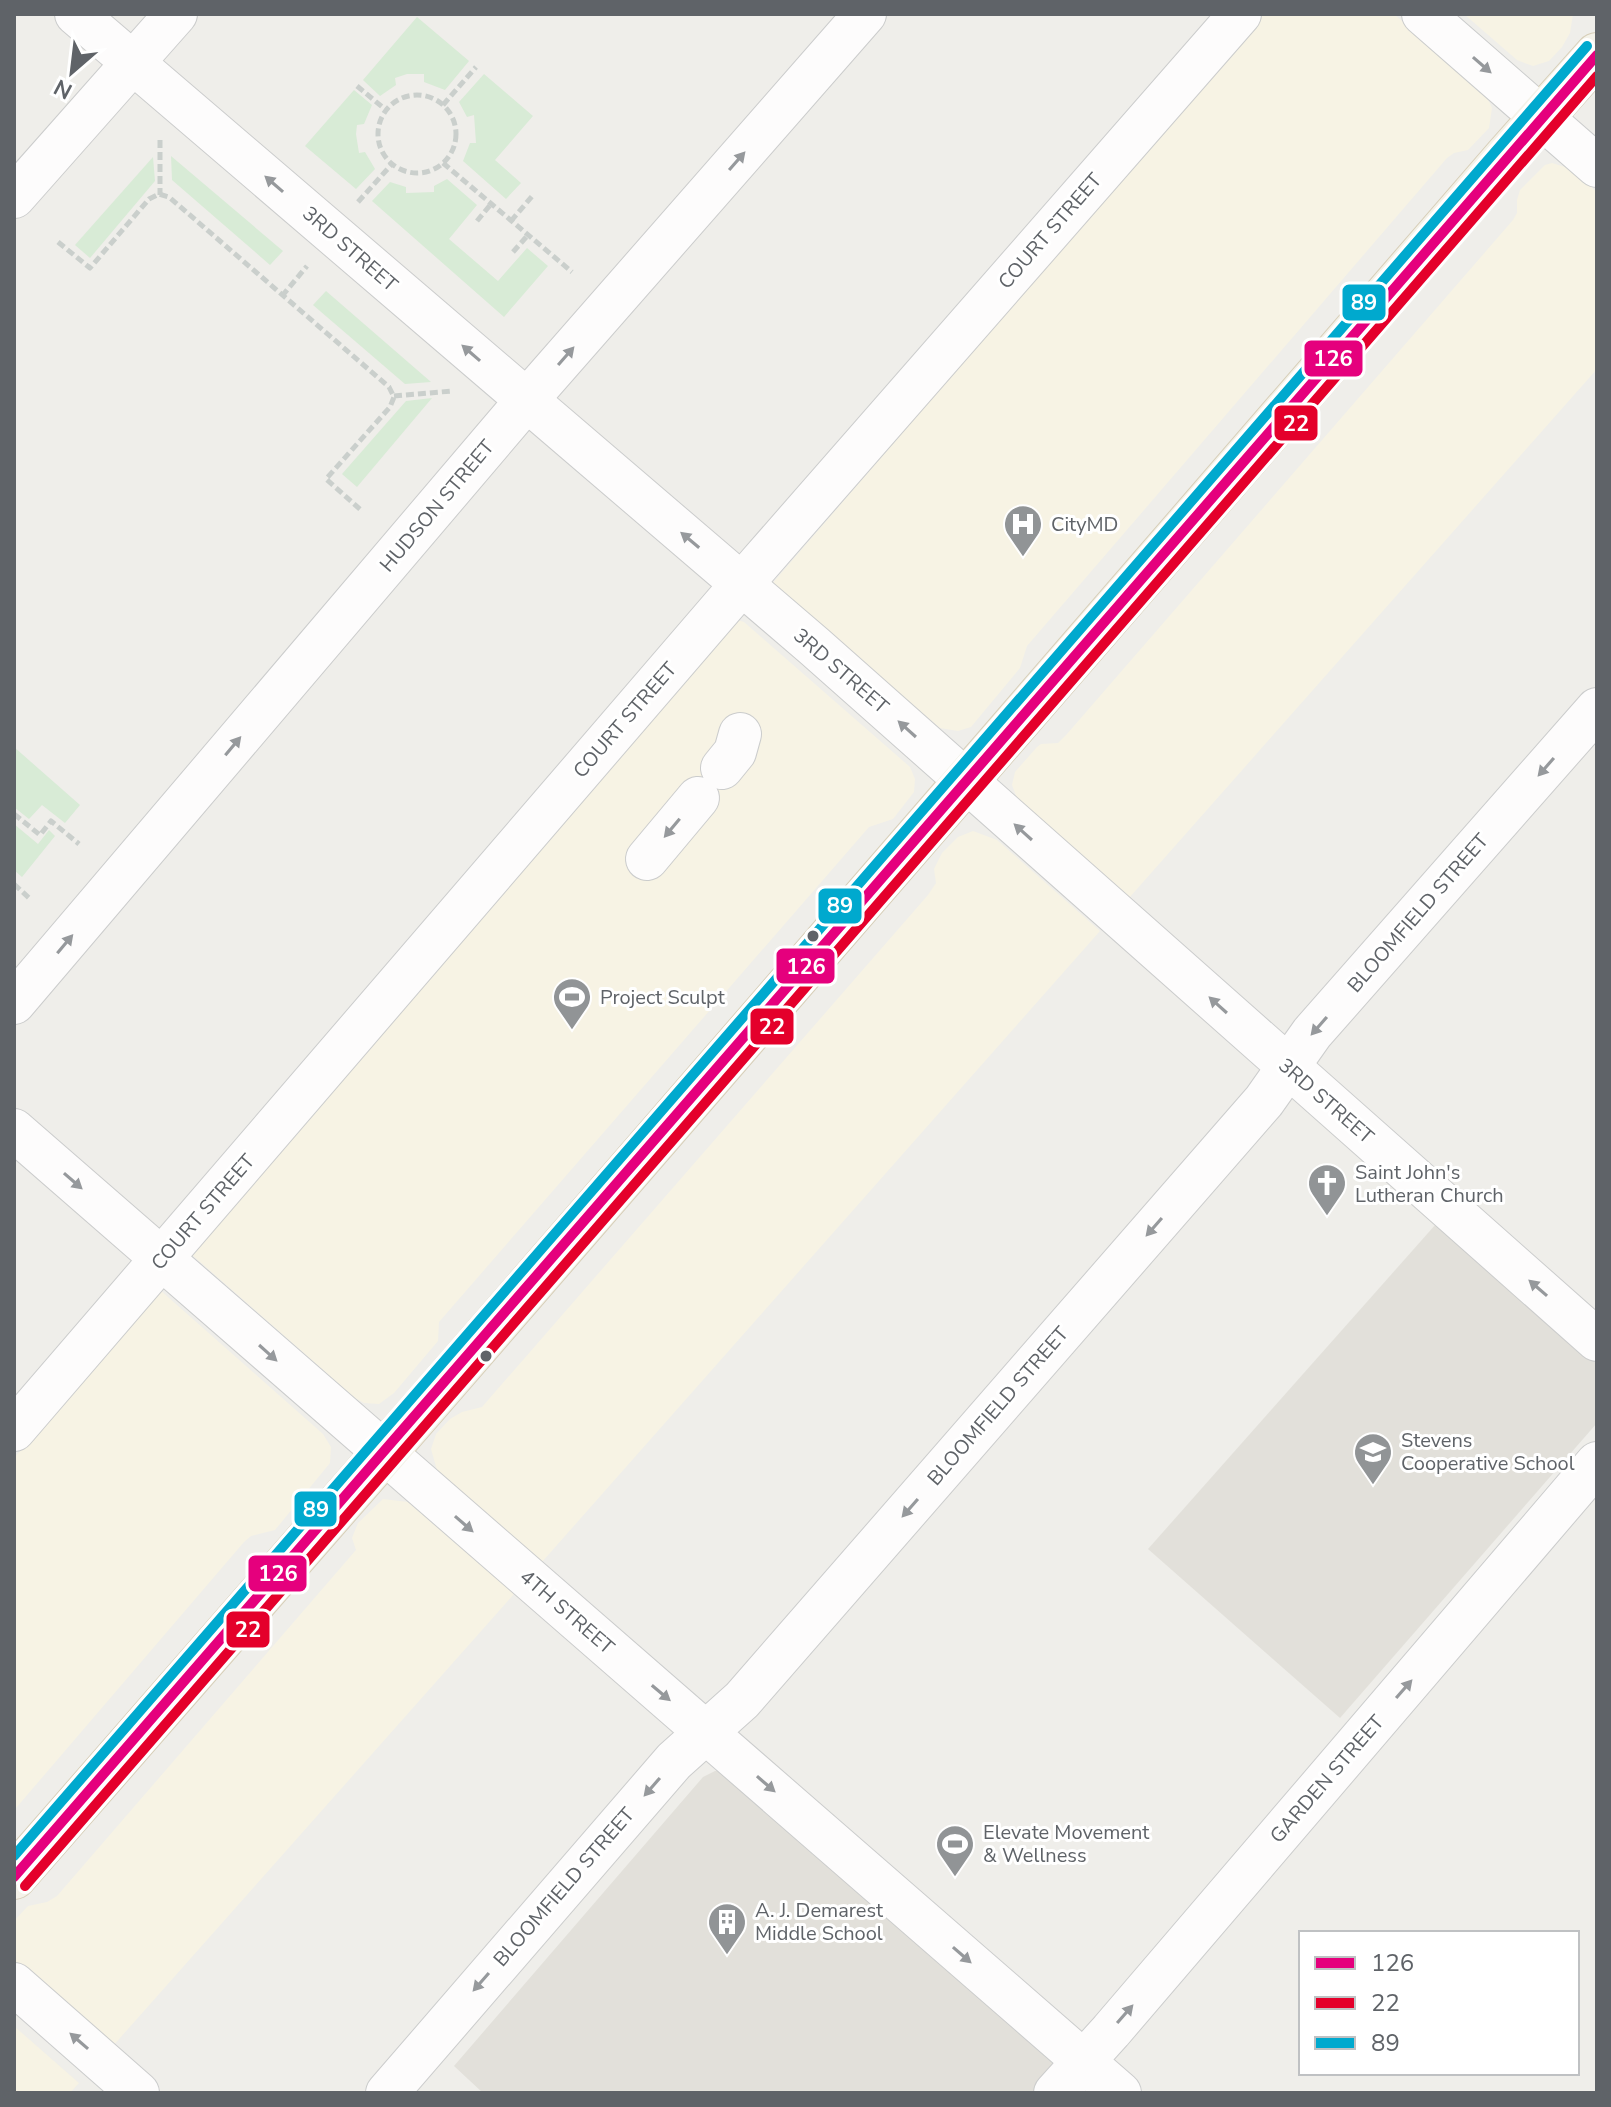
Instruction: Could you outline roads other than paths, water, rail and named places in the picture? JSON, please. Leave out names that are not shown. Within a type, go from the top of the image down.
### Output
[{"type":"main road","points":[[14,1877],[1597,55]]},
{"type":"street","name":"3RD STREET","points":[[76,14],[742,584],[1597,1340]]},
{"type":"street","points":[[14,197],[176,14]]},
{"type":"street","name":"HUDSON STREET","points":[[14,1003],[526,401],[865,14]]},
{"type":"street","name":"COURT STREET","points":[[14,1430],[742,584],[1240,14]]},
{"type":"street","points":[[1423,14],[1597,166]]},
{"type":"street","name":"BLOOMFIELD STREET","points":[[387,2093],[674,1761],[742,1700],[1264,1101],[1312,1033],[1597,709]]},
{"type":"street","points":[[647,859],[720,766]]},
{"type":"street","name":"4TH STREET","points":[[14,1130],[1120,2093]]},
{"type":"street","name":"GARDEN STREET","points":[[1055,2093],[1084,2063],[1597,1463]]},
{"type":"street","points":[[14,1984],[138,2093]]},
{"type":"place","name":"CityMD","points":[[1023,558]]},
{"type":"place","name":"Project Sculpt","points":[[572,1031]]},
{"type":"place","name":"Saint John's Lutheran Church","points":[[1327,1217]]},
{"type":"place","name":"Stevens Cooperative School","points":[[1373,1486]]},
{"type":"place","name":"Elevate Movement & Wellness","points":[[955,1878]]},
{"type":"place","name":"A. J. Demarest Middle School","points":[[727,1956]]}]
